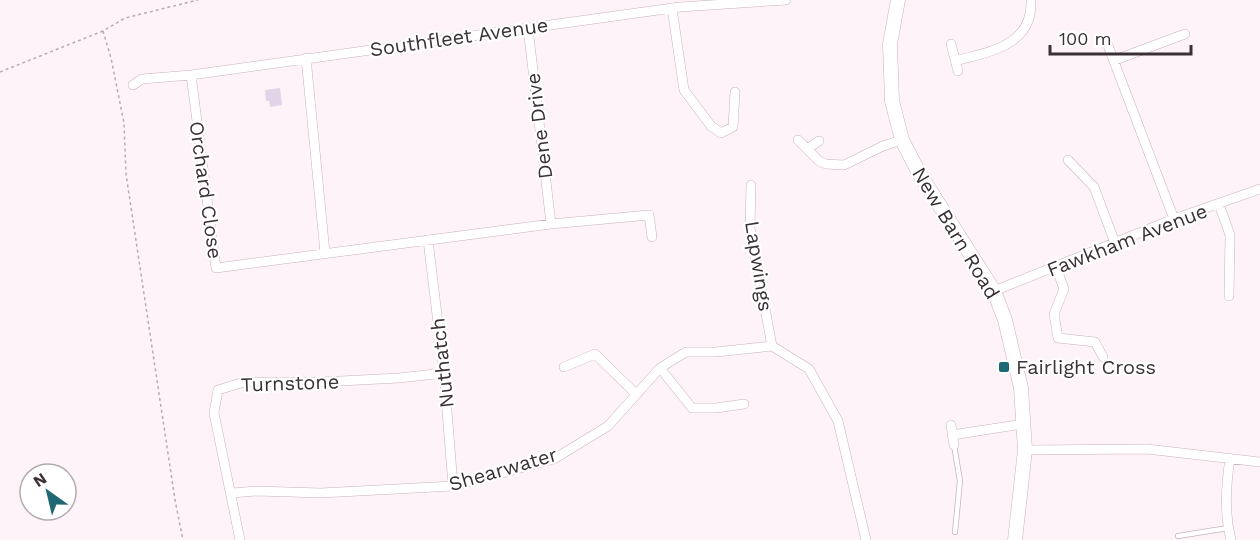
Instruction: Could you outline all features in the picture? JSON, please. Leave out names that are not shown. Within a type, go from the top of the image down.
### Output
[{"type":"street","name":"Southfleet Avenue","points":[[134,85],[142,79],[191,75],[677,5],[786,0]]},
{"type":"street","name":"New Barn Road","points":[[898,0],[890,44],[892,101],[902,140],[919,173],[994,291],[1005,320],[1021,388],[1025,450],[1015,540]]},
{"type":"street","points":[[956,61],[1011,43],[1021,34],[1029,20],[1031,0]]},
{"type":"street","points":[[677,5],[684,90],[711,126],[720,133],[734,127],[735,92]]},
{"type":"street","name":"Dene Drive","points":[[528,28],[551,224]]},
{"type":"street","points":[[1115,60],[1185,34]]},
{"type":"street","points":[[1107,43],[1174,219]]},
{"type":"street","points":[[951,44],[958,71]]},
{"type":"street","points":[[306,58],[325,253]]},
{"type":"street","name":"Orchard Close","points":[[191,75],[216,268],[428,240]]},
{"type":"street","points":[[798,140],[826,165],[844,165],[883,146],[902,140]]},
{"type":"street","points":[[807,149],[819,141]]},
{"type":"street","points":[[1068,160],[1094,187],[1115,243]]},
{"type":"street","name":"Lapwings","points":[[751,185],[750,228],[772,346]]},
{"type":"street","name":"Fawkham Avenue","points":[[994,291],[1174,219],[1260,189]]},
{"type":"street","points":[[1219,204],[1230,235],[1229,296]]},
{"type":"street","points":[[428,240],[551,224],[650,215],[652,237]]},
{"type":"street","name":"Nuthatch","points":[[428,240],[444,373],[453,486]]},
{"type":"street","points":[[1056,267],[1064,289],[1054,314],[1058,338],[1095,342],[1103,357]]},
{"type":"street","points":[[772,346],[809,369],[838,421],[866,540]]},
{"type":"street","name":"Shearwater","points":[[232,493],[257,491],[321,493],[453,486],[554,459],[608,426],[660,368],[686,352],[716,352],[772,346]]},
{"type":"street","points":[[564,367],[595,354],[636,394]]},
{"type":"street","points":[[660,368],[692,408],[716,408],[744,404]]},
{"type":"street","name":"Turnstone","points":[[240,540],[214,413],[218,390],[244,382],[321,382],[444,373]]},
{"type":"street","points":[[952,435],[1023,424]]},
{"type":"street","points":[[951,425],[954,445]]},
{"type":"street","points":[[1025,450],[1147,449],[1260,462]]},
{"type":"street","points":[[1230,458],[1225,499],[1231,540]]},
{"type":"lane","points":[[954,445],[960,481],[955,532]]},
{"type":"lane","points":[[1178,536],[1228,528]]},
{"type":"path","points":[[0,72],[103,31],[125,18],[198,0]]},
{"type":"path","points":[[103,31],[124,123],[126,174],[173,489],[183,540]]},
{"type":"building","points":[[280,88],[282,105],[270,107],[269,101],[266,101],[265,90]]},
{"type":"place","name":"Fairlight Cross","points":[[1004,367]]}]
